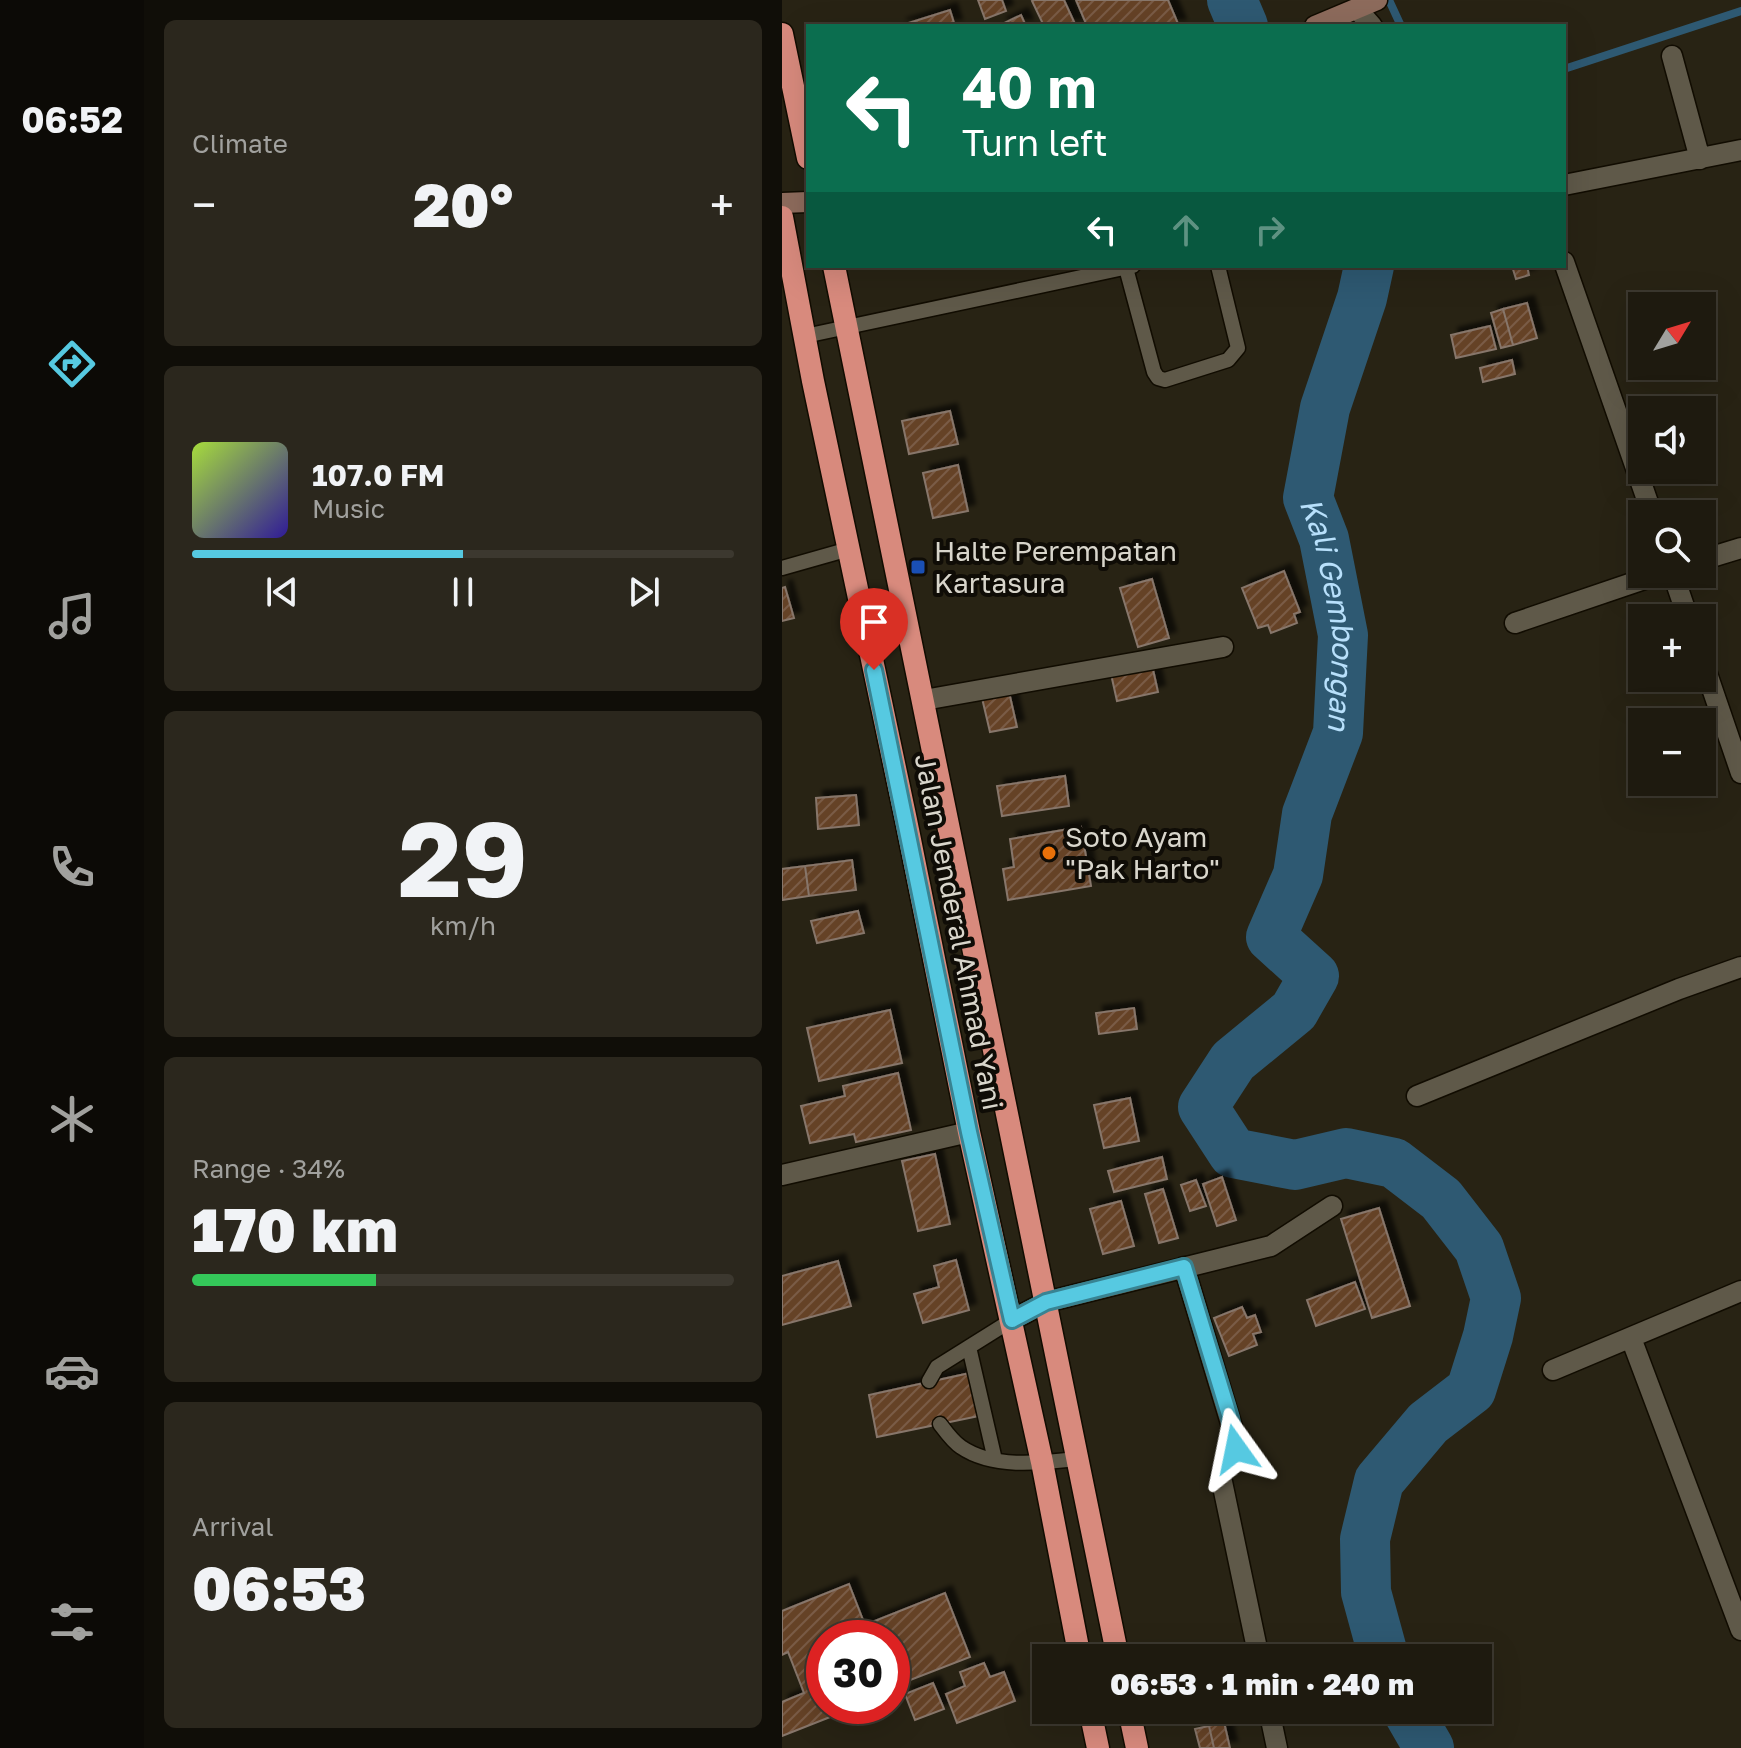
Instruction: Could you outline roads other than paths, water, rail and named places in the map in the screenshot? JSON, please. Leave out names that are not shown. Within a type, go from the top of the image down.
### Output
[{"type":"highway","points":[[782,34],[806,148]]},
{"type":"highway","name":"Jalan Jenderal Ahmad Yani","points":[[782,217],[1077,1644]]},
{"type":"highway","name":"Jalan Jenderal Ahmad Yani","points":[[834,268],[1115,1644]]},
{"type":"highway","points":[[906,820],[945,812]]},
{"type":"highway","points":[[1093,1724],[1098,1748]]},
{"type":"highway","points":[[1132,1724],[1137,1748]]},
{"type":"main road","points":[[1320,24],[1367,4]]},
{"type":"main road","points":[[782,203],[806,202]]},
{"type":"street","points":[[1367,4],[1372,24]]},
{"type":"street","points":[[1672,56],[1700,159]]},
{"type":"street","points":[[1566,185],[1741,150]]},
{"type":"street","points":[[1566,268],[1647,500]]},
{"type":"street","points":[[1716,556],[1741,548]]},
{"type":"street","points":[[1515,623],[1628,585]]},
{"type":"street","points":[[924,700],[1223,647]]},
{"type":"street","points":[[1713,692],[1741,773]]},
{"type":"street","points":[[1417,1096],[1665,994],[1741,967]]},
{"type":"street","points":[[782,1175],[969,1132]]},
{"type":"street","points":[[1012,1320],[1046,1302],[1271,1246],[1332,1206]]},
{"type":"street","points":[[1184,1267],[1236,1440],[1236,1449],[1223,1466],[1221,1477],[1256,1644]]},
{"type":"street","points":[[1553,1370],[1741,1291]]},
{"type":"street","points":[[1631,1338],[1741,1630]]},
{"type":"street","points":[[1272,1724],[1277,1748]]},
{"type":"lane","points":[[805,336],[1125,268]]},
{"type":"lane","points":[[1130,268],[1154,372],[1158,378],[1165,380],[1228,360],[1238,348],[1218,268]]},
{"type":"lane","points":[[782,568],[849,549]]},
{"type":"lane","points":[[929,1381],[937,1367],[1012,1320]]},
{"type":"lane","points":[[969,1347],[995,1460]]},
{"type":"lane","points":[[940,1424],[959,1446],[983,1458],[1042,1462],[1077,1459]]},
{"type":"waterway","name":"Kali Gembongan","points":[[1232,0],[1242,24]]},
{"type":"waterway","points":[[1389,0],[1400,24]]},
{"type":"waterway","points":[[1566,68],[1741,11]]},
{"type":"waterway","name":"Kali Gembongan","points":[[1369,268],[1362,298],[1325,408],[1308,498],[1324,539],[1343,635],[1338,733],[1307,814],[1298,875],[1271,937],[1314,976],[1294,1011],[1233,1061],[1203,1107],[1233,1153],[1295,1165],[1346,1153],[1394,1163],[1441,1199],[1479,1248],[1496,1298],[1471,1390],[1428,1423],[1379,1481],[1365,1539],[1366,1592],[1380,1644]]},
{"type":"waterway","name":"Kali Gembongan","points":[[1415,1724],[1429,1748]]},
{"type":"place","name":"Halte Perempatan Kartasura","points":[[918,567]]},
{"type":"place","name":"Soto Ayam \"Pak Harto\"","points":[[1049,853]]}]
